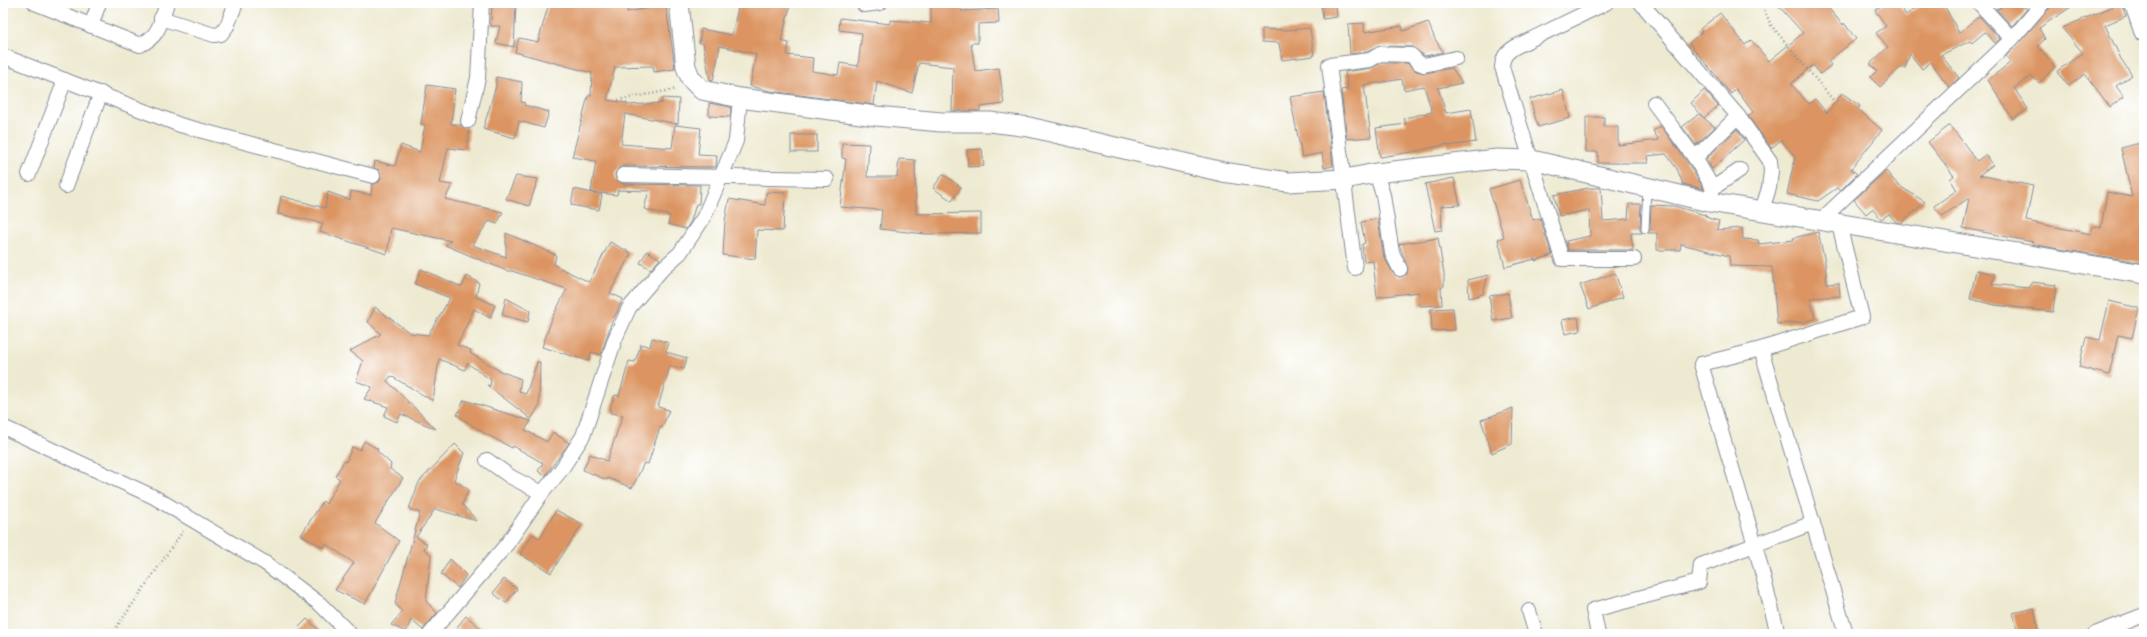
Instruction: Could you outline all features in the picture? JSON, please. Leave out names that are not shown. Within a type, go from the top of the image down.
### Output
[{"type":"street","points":[[35,3],[140,45],[151,40],[167,3]]},
{"type":"street","points":[[91,26],[99,3]]},
{"type":"street","points":[[161,18],[214,35],[221,34],[227,26],[236,3]]},
{"type":"street","points":[[468,121],[478,78],[482,3]]},
{"type":"street","points":[[679,3],[686,67],[696,86],[706,92],[876,116],[941,122],[990,122],[1029,127],[1223,172],[1288,182],[1345,179],[1376,173],[1497,158],[1532,160],[1647,188],[1711,195],[1762,210],[2144,274]]},
{"type":"street","points":[[864,6],[880,3]]},
{"type":"street","points":[[1606,3],[1506,52],[1502,58],[1502,67],[1562,259],[1634,259]]},
{"type":"street","points":[[1641,3],[1738,116],[1770,161],[1772,171],[1769,188],[1762,210]]},
{"type":"street","points":[[1979,3],[2012,39]]},
{"type":"street","points":[[1821,220],[2012,39],[2043,3]]},
{"type":"street","points":[[2134,3],[2144,32]]},
{"type":"street","points":[[1355,268],[1345,179],[1329,65],[1370,60],[1380,54],[1411,55],[1419,64],[1424,65],[1456,58]]},
{"type":"street","points":[[4,60],[101,93],[180,125],[373,176]]},
{"type":"street","points":[[29,174],[65,80]]},
{"type":"street","points":[[66,186],[101,93]]},
{"type":"street","points":[[430,634],[507,544],[542,493],[561,470],[582,436],[615,339],[630,308],[663,268],[680,253],[704,217],[736,141],[740,98]]},
{"type":"street","points":[[1654,103],[1695,158],[1711,195]]},
{"type":"street","points":[[1695,158],[1738,116]]},
{"type":"street","points":[[1711,195],[1740,170]]},
{"type":"street","points":[[1376,173],[1383,195],[1392,254],[1400,269]]},
{"type":"street","points":[[624,175],[827,179]]},
{"type":"street","points":[[1778,634],[1755,545],[1701,364],[1761,349],[1862,317],[1839,224]]},
{"type":"street","points":[[1761,349],[1846,634]]},
{"type":"street","points":[[3,427],[140,490],[266,563],[320,604],[350,634]]},
{"type":"street","points":[[487,460],[511,477],[542,493]]},
{"type":"street","points":[[1598,634],[1593,610],[1699,582],[1701,565],[1814,523]]},
{"type":"street","points":[[1529,611],[1536,634]]},
{"type":"street","points":[[2095,634],[2144,615]]},
{"type":"lane","points":[[1645,229],[1647,188]]},
{"type":"path","points":[[1761,3],[1771,25],[1833,100]]},
{"type":"path","points":[[618,100],[696,86]]},
{"type":"path","points":[[112,634],[191,519]]},
{"type":"building","points":[[492,3],[516,3],[514,47],[496,43],[500,26],[491,26]]},
{"type":"building","points":[[549,3],[630,3],[627,12],[666,5],[675,69],[654,72],[653,66],[615,67],[607,100],[627,103],[627,105],[662,103],[662,98],[679,99],[678,124],[625,114],[621,144],[672,148],[675,125],[701,128],[698,154],[717,155],[716,167],[623,166],[619,168],[615,174],[616,179],[623,184],[700,185],[699,204],[696,204],[691,221],[686,229],[668,224],[670,216],[644,209],[649,191],[618,190],[617,195],[591,192],[596,161],[572,157],[588,96],[591,96],[592,73],[515,52],[519,38],[538,42]]},
{"type":"building","points":[[739,3],[791,3],[781,41],[789,43],[787,55],[813,58],[812,71],[838,75],[840,63],[858,66],[862,33],[839,30],[840,18],[890,24],[890,20],[931,23],[931,3],[961,3],[961,11],[998,9],[999,23],[978,24],[978,43],[971,43],[975,71],[999,68],[1004,104],[980,107],[980,111],[952,111],[953,67],[919,63],[912,93],[877,81],[874,105],[770,91],[750,86],[756,54],[720,46],[713,81],[710,80],[703,43],[699,43],[701,29],[732,35]]},
{"type":"building","points":[[1321,3],[1336,3],[1337,17],[1323,19]]},
{"type":"building","points":[[1776,3],[1824,3],[1843,25],[1844,23],[1856,39],[1828,61],[1831,65],[1820,74],[1813,65],[1791,84],[1809,104],[1815,99],[1827,113],[1842,93],[1860,106],[1858,109],[1882,130],[1851,169],[1857,174],[1840,191],[1837,188],[1818,201],[1787,194],[1795,157],[1781,140],[1771,148],[1748,116],[1753,112],[1736,89],[1731,94],[1689,43],[1702,32],[1700,29],[1720,13],[1745,45],[1751,40],[1769,61],[1803,33]]},
{"type":"building","points":[[1885,3],[1898,3],[1906,15],[1923,3],[1943,3],[1959,33],[1979,16],[2000,39],[1995,43],[1985,32],[1972,43],[1970,41],[1941,55],[1959,78],[1949,87],[1931,62],[1922,69],[1910,54],[1905,68],[1900,68],[1880,87],[1870,77],[1877,71],[1870,64],[1888,47],[1876,33],[1886,26],[1875,10]]},
{"type":"building","points":[[1997,3],[2021,3],[2027,9],[2012,26],[1996,9],[2001,8]]},
{"type":"building","points":[[2077,3],[2039,28],[2045,39],[2038,46],[2055,67],[2039,83],[2032,76],[2014,88],[2028,109],[2013,119],[1988,80],[2011,62],[2006,56],[2049,9],[2051,4]]},
{"type":"building","points":[[2121,3],[2126,16],[2105,25],[2121,59],[2132,75],[2116,86],[2124,97],[2110,107],[2085,74],[2068,86],[2057,71],[2083,53],[2062,28]]},
{"type":"building","points":[[1428,22],[1435,39],[1443,52],[1425,56],[1412,47],[1380,46],[1367,52],[1350,54],[1348,24],[1364,23],[1364,32],[1402,26],[1403,31]]},
{"type":"building","points":[[1310,28],[1314,56],[1282,60],[1279,43],[1262,42],[1262,29],[1287,30]]},
{"type":"building","points":[[1382,63],[1407,63],[1416,71],[1425,73],[1452,68],[1462,83],[1438,88],[1446,113],[1471,109],[1476,142],[1448,146],[1448,144],[1380,157],[1376,128],[1406,124],[1404,118],[1432,112],[1424,86],[1404,90],[1402,79],[1364,85],[1371,137],[1347,139],[1341,90],[1348,89],[1345,72],[1371,68]]},
{"type":"building","points":[[496,77],[522,82],[521,102],[525,103],[524,105],[549,112],[544,128],[519,121],[515,138],[483,129],[496,86]]},
{"type":"building","points":[[427,85],[455,89],[451,124],[460,125],[469,129],[467,150],[448,148],[440,183],[452,185],[445,199],[503,212],[497,224],[489,221],[472,245],[506,257],[506,233],[556,255],[554,265],[589,282],[610,242],[631,253],[610,293],[623,299],[611,324],[601,355],[591,352],[589,361],[542,347],[553,316],[567,289],[512,271],[507,271],[445,245],[451,241],[391,228],[387,254],[320,232],[323,223],[278,214],[281,196],[325,208],[328,192],[350,200],[351,191],[371,195],[372,184],[379,182],[381,178],[379,170],[374,168],[375,161],[395,166],[401,145],[420,152],[425,125],[421,124]]},
{"type":"building","points":[[1563,90],[1570,118],[1538,127],[1530,99]]},
{"type":"building","points":[[1704,90],[1718,106],[1704,118],[1691,103]]},
{"type":"building","points":[[1324,92],[1333,166],[1324,168],[1322,153],[1302,157],[1290,97]]},
{"type":"building","points":[[709,103],[731,107],[730,117],[709,116]]},
{"type":"building","points":[[1699,114],[1715,127],[1696,145],[1682,127]]},
{"type":"building","points":[[1586,117],[1604,117],[1604,127],[1618,127],[1618,145],[1659,140],[1653,131],[1661,126],[1688,163],[1704,189],[1683,184],[1677,169],[1666,154],[1647,156],[1648,163],[1598,163],[1598,152],[1586,152]]},
{"type":"building","points":[[1950,125],[1977,161],[1986,154],[1993,165],[1979,175],[2033,186],[2026,221],[2091,234],[2093,226],[2101,228],[2107,192],[2132,197],[2121,148],[2144,142],[2144,263],[2032,244],[2033,242],[1963,228],[1969,198],[1942,216],[1934,206],[1957,190],[1950,179],[1954,176],[1928,142]]},
{"type":"building","points":[[1737,129],[1744,140],[1712,169],[1706,159]]},
{"type":"building","points":[[791,135],[817,135],[817,152],[791,152]]},
{"type":"building","points":[[842,143],[869,144],[867,177],[897,177],[899,159],[915,160],[916,214],[981,213],[981,233],[926,234],[880,229],[882,210],[840,207],[846,159],[842,158]]},
{"type":"building","points":[[982,149],[984,166],[968,167],[967,150]]},
{"type":"building","points":[[1886,171],[1898,185],[1925,202],[1901,223],[1896,222],[1889,214],[1881,219],[1872,209],[1866,214],[1854,200]]},
{"type":"building","points":[[943,174],[961,187],[952,201],[933,188]]},
{"type":"building","points":[[516,176],[538,179],[529,206],[506,199]]},
{"type":"building","points":[[1454,178],[1460,205],[1441,206],[1442,230],[1435,231],[1425,184]]},
{"type":"building","points":[[1520,180],[1533,220],[1540,218],[1552,255],[1535,261],[1535,259],[1505,267],[1498,239],[1504,237],[1489,189]]},
{"type":"building","points":[[1588,188],[1601,188],[1603,221],[1628,219],[1629,204],[1641,204],[1640,229],[1642,233],[1631,233],[1633,250],[1568,250],[1566,241],[1590,236],[1589,210],[1559,216],[1554,195]]},
{"type":"building","points":[[574,189],[602,195],[599,210],[571,205]]},
{"type":"building","points":[[766,192],[785,193],[783,231],[757,230],[755,259],[723,255],[725,221],[729,199],[765,205]]},
{"type":"building","points":[[1651,205],[1674,206],[1705,215],[1708,218],[1719,221],[1717,230],[1742,228],[1743,239],[1758,240],[1759,244],[1794,240],[1793,238],[1818,232],[1825,262],[1827,284],[1839,283],[1840,296],[1810,298],[1815,319],[1803,322],[1777,324],[1772,267],[1730,266],[1729,256],[1681,244],[1680,250],[1657,250],[1657,233],[1648,233],[1650,229]]},
{"type":"building","points":[[1378,219],[1384,257],[1393,273],[1399,277],[1407,274],[1408,269],[1399,244],[1438,238],[1444,274],[1444,286],[1441,288],[1442,305],[1420,306],[1419,292],[1377,297],[1373,261],[1364,262],[1362,244],[1365,243],[1361,222]]},
{"type":"building","points":[[647,251],[660,259],[651,269],[640,263]]},
{"type":"building","points":[[421,269],[462,287],[467,276],[479,283],[476,297],[495,305],[490,318],[474,309],[457,345],[471,350],[470,353],[500,371],[521,379],[519,392],[526,394],[537,362],[540,362],[539,406],[531,419],[487,385],[490,386],[491,380],[467,363],[465,370],[439,359],[433,401],[391,376],[387,381],[436,429],[401,414],[397,422],[384,416],[388,407],[364,399],[372,387],[356,381],[363,361],[350,351],[381,334],[368,322],[375,307],[410,333],[428,335],[450,298],[415,284]]},
{"type":"building","points":[[1976,270],[1995,274],[1992,284],[2028,288],[2032,282],[2056,285],[2053,312],[1995,305],[1970,299]]},
{"type":"building","points":[[1615,273],[1623,297],[1589,309],[1580,285]]},
{"type":"building","points":[[1488,275],[1483,294],[1469,298],[1468,280]]},
{"type":"building","points":[[1508,293],[1512,318],[1493,321],[1489,296]]},
{"type":"building","points":[[506,298],[530,311],[528,322],[502,315]]},
{"type":"building","points":[[2109,301],[2139,308],[2132,338],[2118,335],[2109,375],[2079,367],[2086,337],[2100,340]]},
{"type":"building","points":[[1453,308],[1455,330],[1432,331],[1431,309]]},
{"type":"building","points":[[1578,317],[1580,331],[1565,334],[1562,320]]},
{"type":"building","points":[[652,338],[669,343],[666,352],[687,358],[684,369],[670,366],[658,407],[669,410],[662,428],[660,427],[648,464],[644,463],[632,488],[583,470],[590,454],[607,461],[623,415],[610,413],[611,405],[615,395],[619,396],[629,361],[635,362],[641,344],[650,347]]},
{"type":"building","points":[[464,400],[531,421],[525,430],[547,442],[553,432],[569,443],[545,476],[538,471],[543,463],[513,446],[512,448],[484,433],[457,415]]},
{"type":"building","points":[[1513,408],[1512,444],[1492,453],[1481,420]]},
{"type":"building","points":[[364,441],[378,449],[377,451],[391,464],[390,469],[403,478],[375,523],[399,541],[365,604],[335,590],[354,563],[326,544],[324,548],[301,535],[323,501],[326,504],[340,479],[335,476],[344,461],[346,462],[352,447],[360,450]]},
{"type":"building","points":[[455,444],[464,453],[454,480],[469,490],[462,504],[477,521],[435,509],[416,537],[427,544],[424,549],[431,555],[426,601],[437,613],[423,630],[411,620],[406,632],[391,625],[402,612],[395,603],[420,513],[409,509],[419,482]]},
{"type":"building","points":[[556,510],[582,524],[551,573],[520,554],[533,534],[540,539]]},
{"type":"building","points":[[450,559],[466,575],[458,588],[441,574]]},
{"type":"building","points":[[504,579],[517,589],[506,603],[493,593]]},
{"type":"building","points":[[2034,608],[2039,634],[2018,634],[2013,613]]},
{"type":"building","points":[[466,616],[488,634],[465,634],[457,627]]},
{"type":"building","points":[[307,619],[323,634],[292,634]]}]
